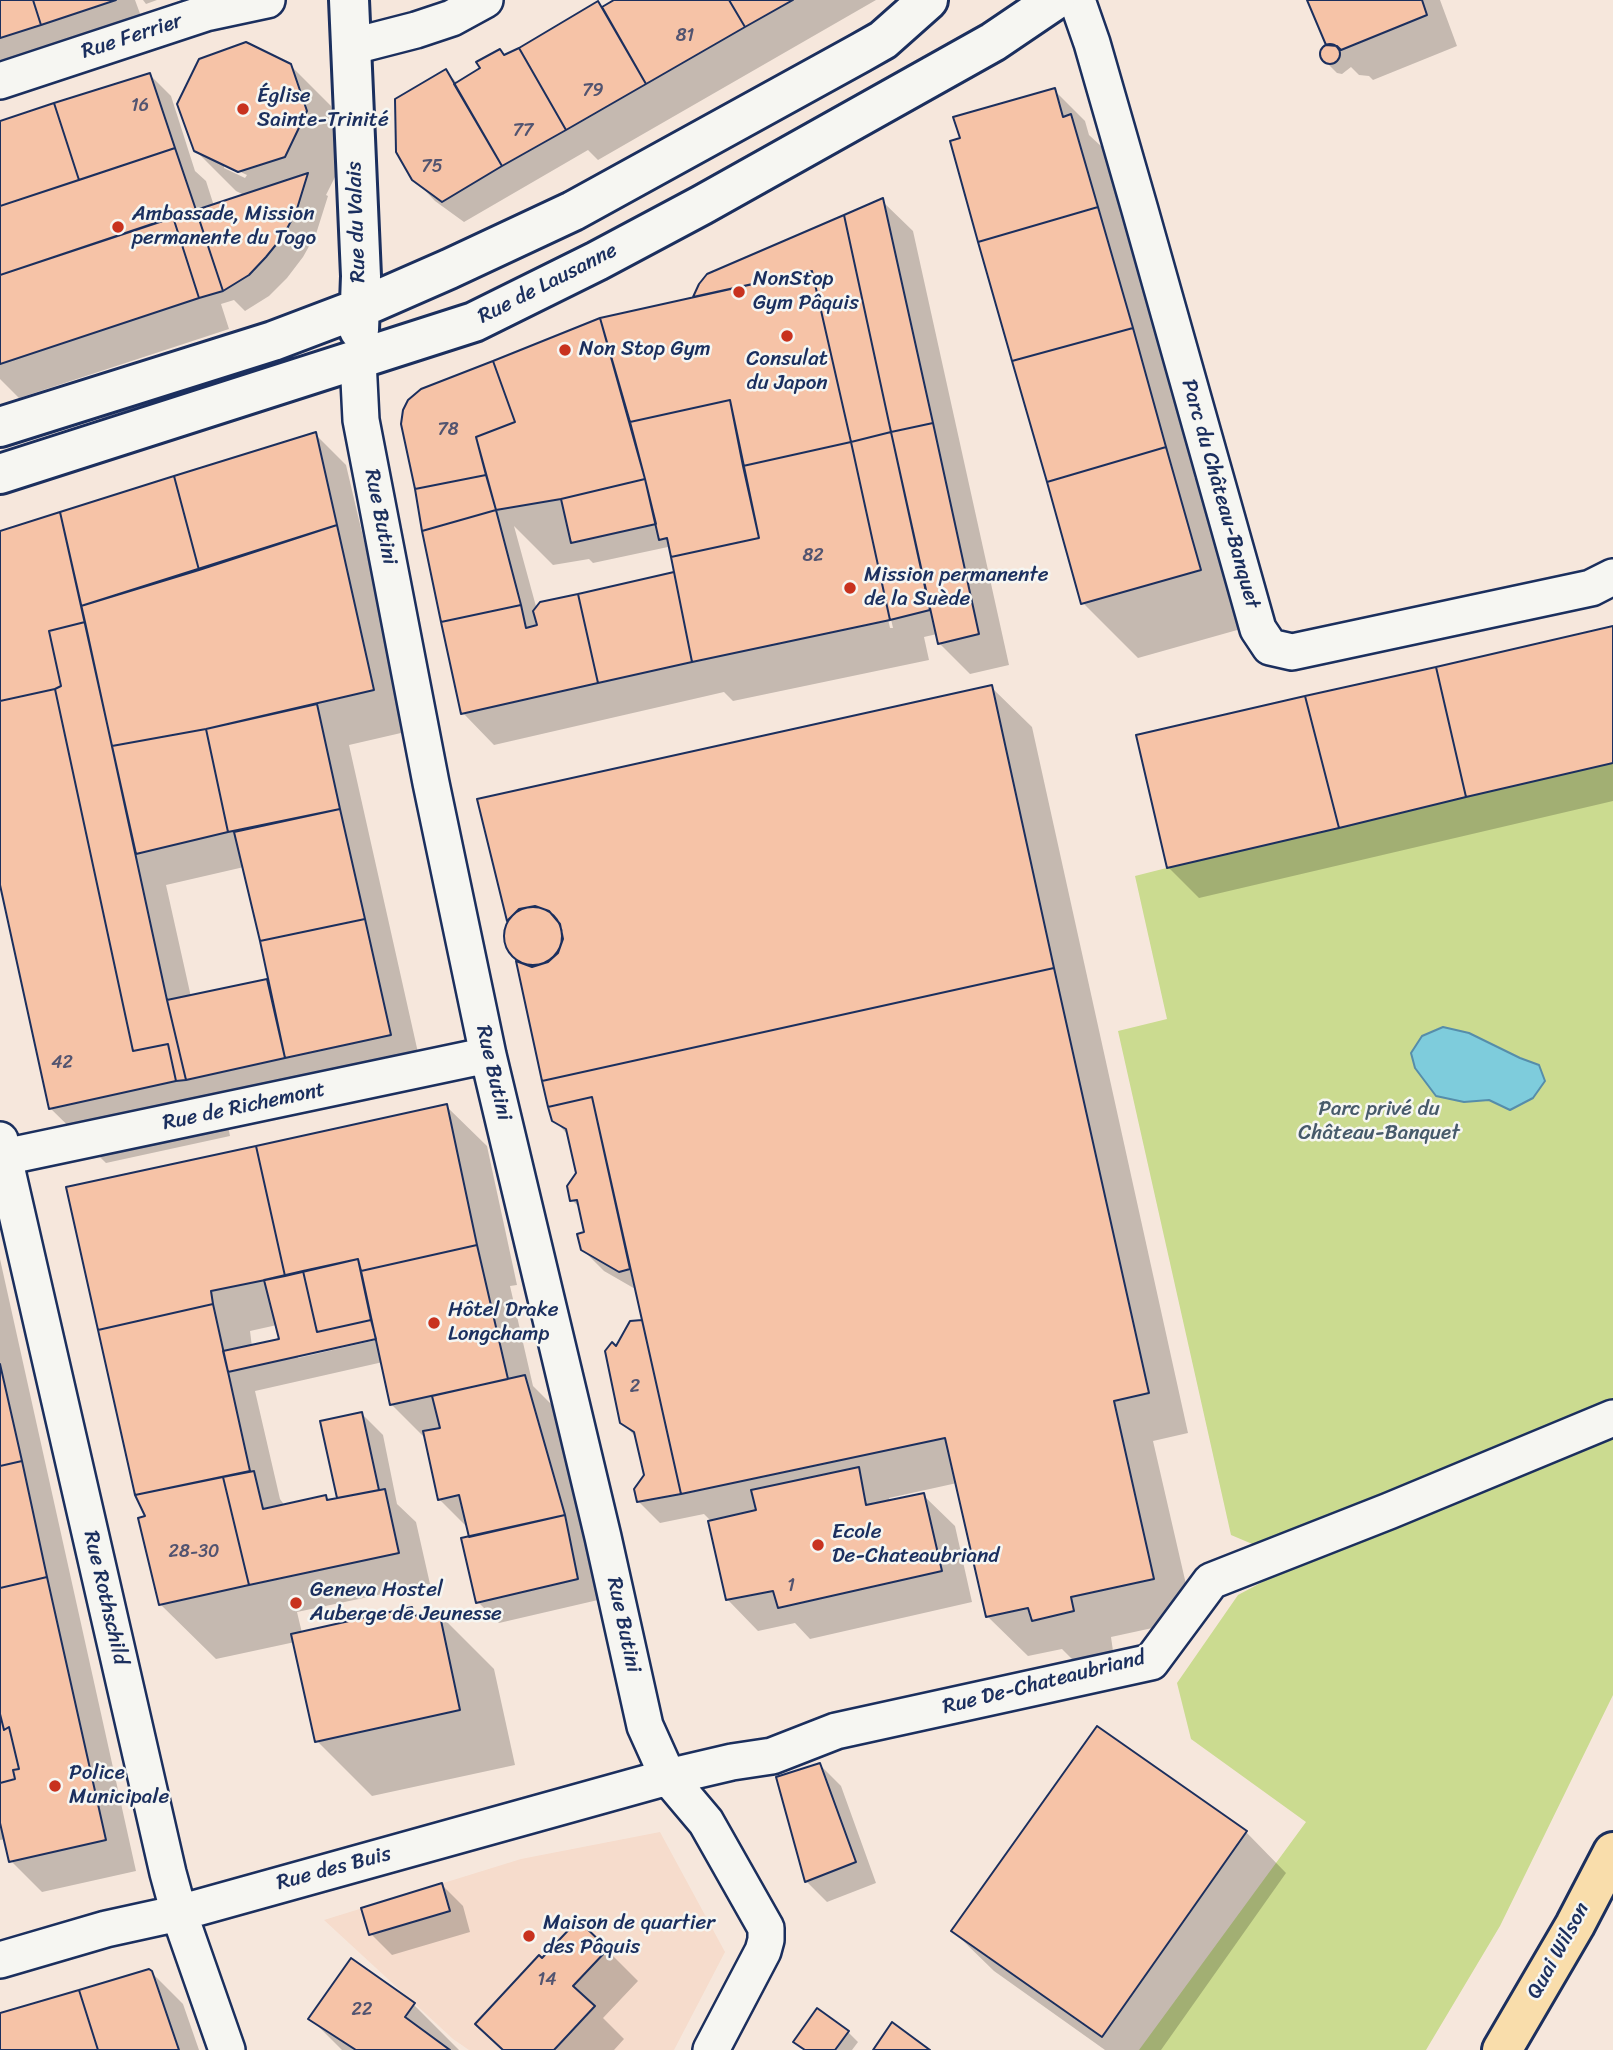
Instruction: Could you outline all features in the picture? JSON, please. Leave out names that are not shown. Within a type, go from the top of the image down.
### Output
[{"type":"main road","name":"Rue du Valais","points":[[349,0],[361,276],[358,360]]},
{"type":"main road","points":[[0,427],[273,341],[360,308],[449,269],[573,211],[883,40],[928,0]]},
{"type":"main road","name":"Rue de Lausanne","points":[[0,474],[474,322],[597,261],[993,42],[1055,0]]},
{"type":"main road","name":"Quai Wilson","points":[[1503,2050],[1575,1925],[1613,1852]]},
{"type":"street","name":"Rue Ferrier","points":[[0,81],[206,13],[267,0]]},
{"type":"street","points":[[350,47],[452,18],[485,0]]},
{"type":"street","name":"Parc du Château-Banquet","points":[[1077,0],[1092,43],[1258,629],[1270,647],[1292,652],[1591,588],[1613,577]]},
{"type":"street","name":"Rue Butini","points":[[358,360],[361,420],[488,1055],[603,1537],[645,1726],[668,1777],[706,1822],[766,1928],[763,1951],[711,2050]]},
{"type":"street","name":"Rue de Richemont","points":[[1,1152],[488,1055]]},
{"type":"street","name":"Rue Rothschild","points":[[1,1152],[168,1873],[179,1913],[228,2050]]},
{"type":"street","name":"Rue De-Chateaubriand","points":[[668,1777],[772,1756],[836,1731],[1151,1662],[1211,1581],[1390,1511],[1613,1418]]},
{"type":"street","name":"Rue des Buis","points":[[0,1960],[668,1777]]},
{"type":"shaded area","name":"Maison de quartier des Pâquis","points":[[660,1832],[725,1952],[674,2050],[469,2050],[453,2039],[324,1920],[521,1859]]},
{"type":"green space","name":"Parc privé du Château-Banquet","points":[[1613,755],[1613,1416],[1257,1546],[1231,1535],[1118,1031],[1167,1019],[1135,876]]},
{"type":"green space","points":[[1613,1436],[1613,1695],[1500,1926],[1426,2050],[1139,2050],[1306,1822],[1191,1739],[1177,1683],[1238,1595],[1343,1539]]},
{"type":"water","points":[[1443,1027],[1469,1033],[1539,1065],[1545,1081],[1533,1098],[1510,1110],[1489,1100],[1464,1102],[1436,1096],[1415,1068],[1411,1053],[1422,1036]]},
{"type":"building","points":[[0,0],[33,0],[41,25],[0,38]]},
{"type":"building","points":[[33,0],[116,0],[41,25]]},
{"type":"building","points":[[614,0],[729,0],[745,27],[646,84],[602,7]]},
{"type":"building","points":[[729,0],[793,0],[745,27]]},
{"type":"building","points":[[1307,0],[1422,0],[1427,15],[1341,50],[1337,46],[1326,45]]},
{"type":"building","points":[[598,1],[646,84],[566,130],[519,48]]},
{"type":"building","points":[[246,42],[291,64],[307,111],[285,157],[238,172],[194,151],[177,104],[199,59]]},
{"type":"building","points":[[1326,44],[1334,44],[1340,54],[1334,64],[1326,64],[1320,58],[1320,50]]},
{"type":"building","points":[[519,48],[566,130],[502,166],[454,84],[480,68],[476,62],[500,49],[504,55]]},
{"type":"building","points":[[446,69],[502,166],[442,202],[412,180],[396,152],[395,99]]},
{"type":"building","points":[[150,73],[175,148],[79,180],[54,103]]},
{"type":"building","points":[[1055,88],[1063,117],[1071,114],[1098,207],[978,242],[950,141],[960,138],[953,117]]},
{"type":"building","points":[[54,103],[79,180],[0,206],[0,121]]},
{"type":"building","points":[[175,148],[196,210],[0,275],[0,206]]},
{"type":"building","points":[[308,173],[296,212],[283,236],[249,275],[223,291],[196,210]]},
{"type":"building","points":[[883,198],[933,423],[891,432],[844,215]]},
{"type":"building","points":[[1098,207],[1133,328],[1012,361],[978,242]]},
{"type":"building","points":[[196,210],[223,291],[199,298],[173,217]]},
{"type":"building","points":[[844,215],[891,432],[851,442],[812,271],[693,297],[707,274]]},
{"type":"building","points":[[173,217],[199,298],[0,364],[0,275]]},
{"type":"building","points":[[812,271],[851,442],[743,466],[730,400],[630,422],[600,318]]},
{"type":"building","points":[[600,318],[645,479],[561,499],[496,510],[476,437],[515,422],[493,361]]},
{"type":"building","points":[[1133,328],[1166,447],[1047,482],[1012,361]]},
{"type":"building","points":[[493,361],[515,422],[476,437],[486,475],[415,489],[401,424],[408,400],[421,389]]},
{"type":"building","points":[[730,400],[759,538],[671,557],[667,538],[659,540],[630,422]]},
{"type":"building","points":[[933,423],[979,634],[938,644],[891,432]]},
{"type":"building","points":[[316,432],[337,525],[199,570],[174,476]]},
{"type":"building","points":[[891,432],[930,610],[890,620],[851,442]]},
{"type":"building","points":[[851,442],[890,620],[692,662],[671,557],[759,538],[743,466]]},
{"type":"building","points":[[1166,447],[1201,570],[1081,604],[1047,482]]},
{"type":"building","points":[[486,475],[496,510],[422,531],[415,489]]},
{"type":"building","points":[[174,476],[199,570],[81,606],[60,512]]},
{"type":"building","points":[[645,479],[656,524],[571,543],[561,499]]},
{"type":"building","points":[[496,510],[521,605],[441,622],[422,531]]},
{"type":"building","points":[[60,512],[85,622],[49,631],[61,686],[0,701],[0,531]]},
{"type":"building","points":[[337,525],[374,690],[206,729],[112,746],[81,606]]},
{"type":"building","points":[[674,572],[692,662],[598,683],[578,594]]},
{"type":"building","points":[[578,594],[598,683],[461,714],[441,622],[521,605],[526,628],[537,625],[533,611],[540,602]]},
{"type":"building","points":[[85,622],[186,1080],[176,1081],[168,1044],[133,1051],[55,689],[61,686],[49,631]]},
{"type":"building","points":[[1613,626],[1613,763],[1466,797],[1436,667]]},
{"type":"building","points":[[1436,667],[1466,797],[1339,828],[1305,696]]},
{"type":"building","points":[[992,685],[1054,968],[542,1081],[516,961],[532,967],[548,962],[558,953],[563,939],[560,924],[549,911],[535,906],[519,909],[507,921],[477,799]]},
{"type":"building","points":[[55,689],[133,1051],[168,1044],[176,1081],[49,1109],[0,885],[0,701]]},
{"type":"building","points":[[1305,696],[1339,828],[1167,868],[1136,735]]},
{"type":"building","points":[[317,704],[340,809],[228,832],[206,729]]},
{"type":"building","points":[[206,729],[228,832],[136,854],[112,746]]},
{"type":"building","points":[[340,809],[365,919],[260,941],[234,832]]},
{"type":"building","points":[[527,907],[539,907],[554,915],[562,930],[562,942],[554,957],[539,965],[527,965],[512,957],[504,942],[504,930],[512,915]]},
{"type":"building","points":[[365,919],[391,1035],[285,1058],[260,941]]},
{"type":"building","points":[[1054,968],[1149,1393],[1114,1401],[1154,1579],[1071,1597],[1074,1611],[1032,1621],[1028,1608],[986,1617],[945,1438],[681,1494],[592,1097],[548,1107],[542,1081]]},
{"type":"building","points":[[267,979],[285,1058],[186,1080],[167,1000]]},
{"type":"building","points":[[592,1097],[630,1269],[619,1272],[581,1250],[577,1234],[584,1232],[577,1200],[570,1201],[567,1186],[576,1173],[566,1129],[552,1121],[548,1107]]},
{"type":"building","points":[[447,1104],[477,1245],[361,1271],[358,1259],[285,1276],[256,1146]]},
{"type":"building","points":[[256,1146],[285,1276],[211,1291],[213,1304],[98,1330],[66,1187]]},
{"type":"building","name":"Hôtel Drake Longchamp","points":[[477,1245],[508,1379],[390,1405],[361,1271]]},
{"type":"building","points":[[358,1259],[371,1320],[317,1332],[303,1271]]},
{"type":"building","points":[[303,1271],[317,1332],[371,1320],[376,1339],[228,1372],[223,1351],[279,1339],[264,1280]]},
{"type":"building","points":[[213,1304],[250,1471],[135,1495],[98,1330]]},
{"type":"building","points":[[642,1320],[681,1494],[637,1502],[634,1489],[644,1475],[634,1432],[620,1423],[605,1351],[612,1342],[616,1346],[630,1321]]},
{"type":"building","points":[[0,1364],[22,1461],[0,1466]]},
{"type":"building","points":[[525,1375],[565,1515],[469,1537],[459,1495],[438,1500],[423,1431],[440,1428],[432,1396]]},
{"type":"building","points":[[362,1412],[379,1490],[337,1498],[320,1421]]},
{"type":"building","points":[[22,1461],[47,1577],[0,1588],[0,1466]]},
{"type":"building","points":[[859,1467],[866,1505],[924,1493],[942,1571],[778,1608],[773,1591],[726,1600],[708,1521],[756,1510],[751,1490]]},
{"type":"building","points":[[254,1471],[263,1509],[326,1495],[327,1500],[385,1489],[399,1553],[249,1585],[223,1477]]},
{"type":"building","points":[[223,1477],[249,1585],[159,1605],[138,1518],[145,1516],[135,1495]]},
{"type":"building","points":[[565,1515],[578,1579],[476,1603],[461,1538]]},
{"type":"building","points":[[47,1577],[106,1840],[9,1862],[0,1823],[0,1783],[15,1779],[13,1770],[19,1769],[9,1727],[4,1730],[0,1714],[0,1588]]},
{"type":"building","points":[[412,1607],[414,1616],[439,1611],[460,1710],[315,1742],[291,1634]]},
{"type":"building","points":[[0,1714],[4,1730],[9,1727],[19,1769],[13,1770],[15,1779],[0,1783]]},
{"type":"building","points":[[1097,1726],[1247,1831],[1102,2037],[951,1931]]},
{"type":"building","points":[[820,1763],[856,1862],[805,1882],[776,1777]]},
{"type":"building","points":[[442,1883],[450,1911],[369,1935],[361,1908]]},
{"type":"building","points":[[578,1920],[608,1949],[573,1986],[595,2006],[554,2050],[503,2050],[475,2024],[539,1955],[542,1958]]},
{"type":"building","points":[[351,1958],[415,2003],[405,2017],[450,2050],[356,2050],[308,2019]]},
{"type":"building","points":[[149,1969],[152,1971],[179,2050],[98,2050],[79,1990]]},
{"type":"building","points":[[79,1990],[98,2050],[0,2050],[0,2013]]},
{"type":"building","points":[[817,2008],[849,2031],[835,2050],[805,2050],[793,2042]]},
{"type":"building","points":[[892,2022],[930,2050],[873,2050]]},
{"type":"place","name":"Église Sainte-Trinité","points":[[243,109]]},
{"type":"place","name":"Ambassade, Mission permanente du Togo","points":[[118,227]]},
{"type":"place","name":"NonStop Gym Pâquis","points":[[739,292]]},
{"type":"place","name":"Consulat du Japon","points":[[787,336]]},
{"type":"place","name":"Non Stop Gym","points":[[565,350]]},
{"type":"place","name":"Mission permanente de la Suède","points":[[850,588]]},
{"type":"place","name":"Hôtel Drake Longchamp","points":[[434,1323]]},
{"type":"place","name":"Ecole De-Chateaubriand","points":[[818,1545]]},
{"type":"place","name":"Geneva Hostel Auberge de Jeunesse","points":[[296,1603]]},
{"type":"place","name":"Police Municipale","points":[[55,1786]]},
{"type":"place","name":"Maison de quartier des Pâquis","points":[[529,1936]]}]
